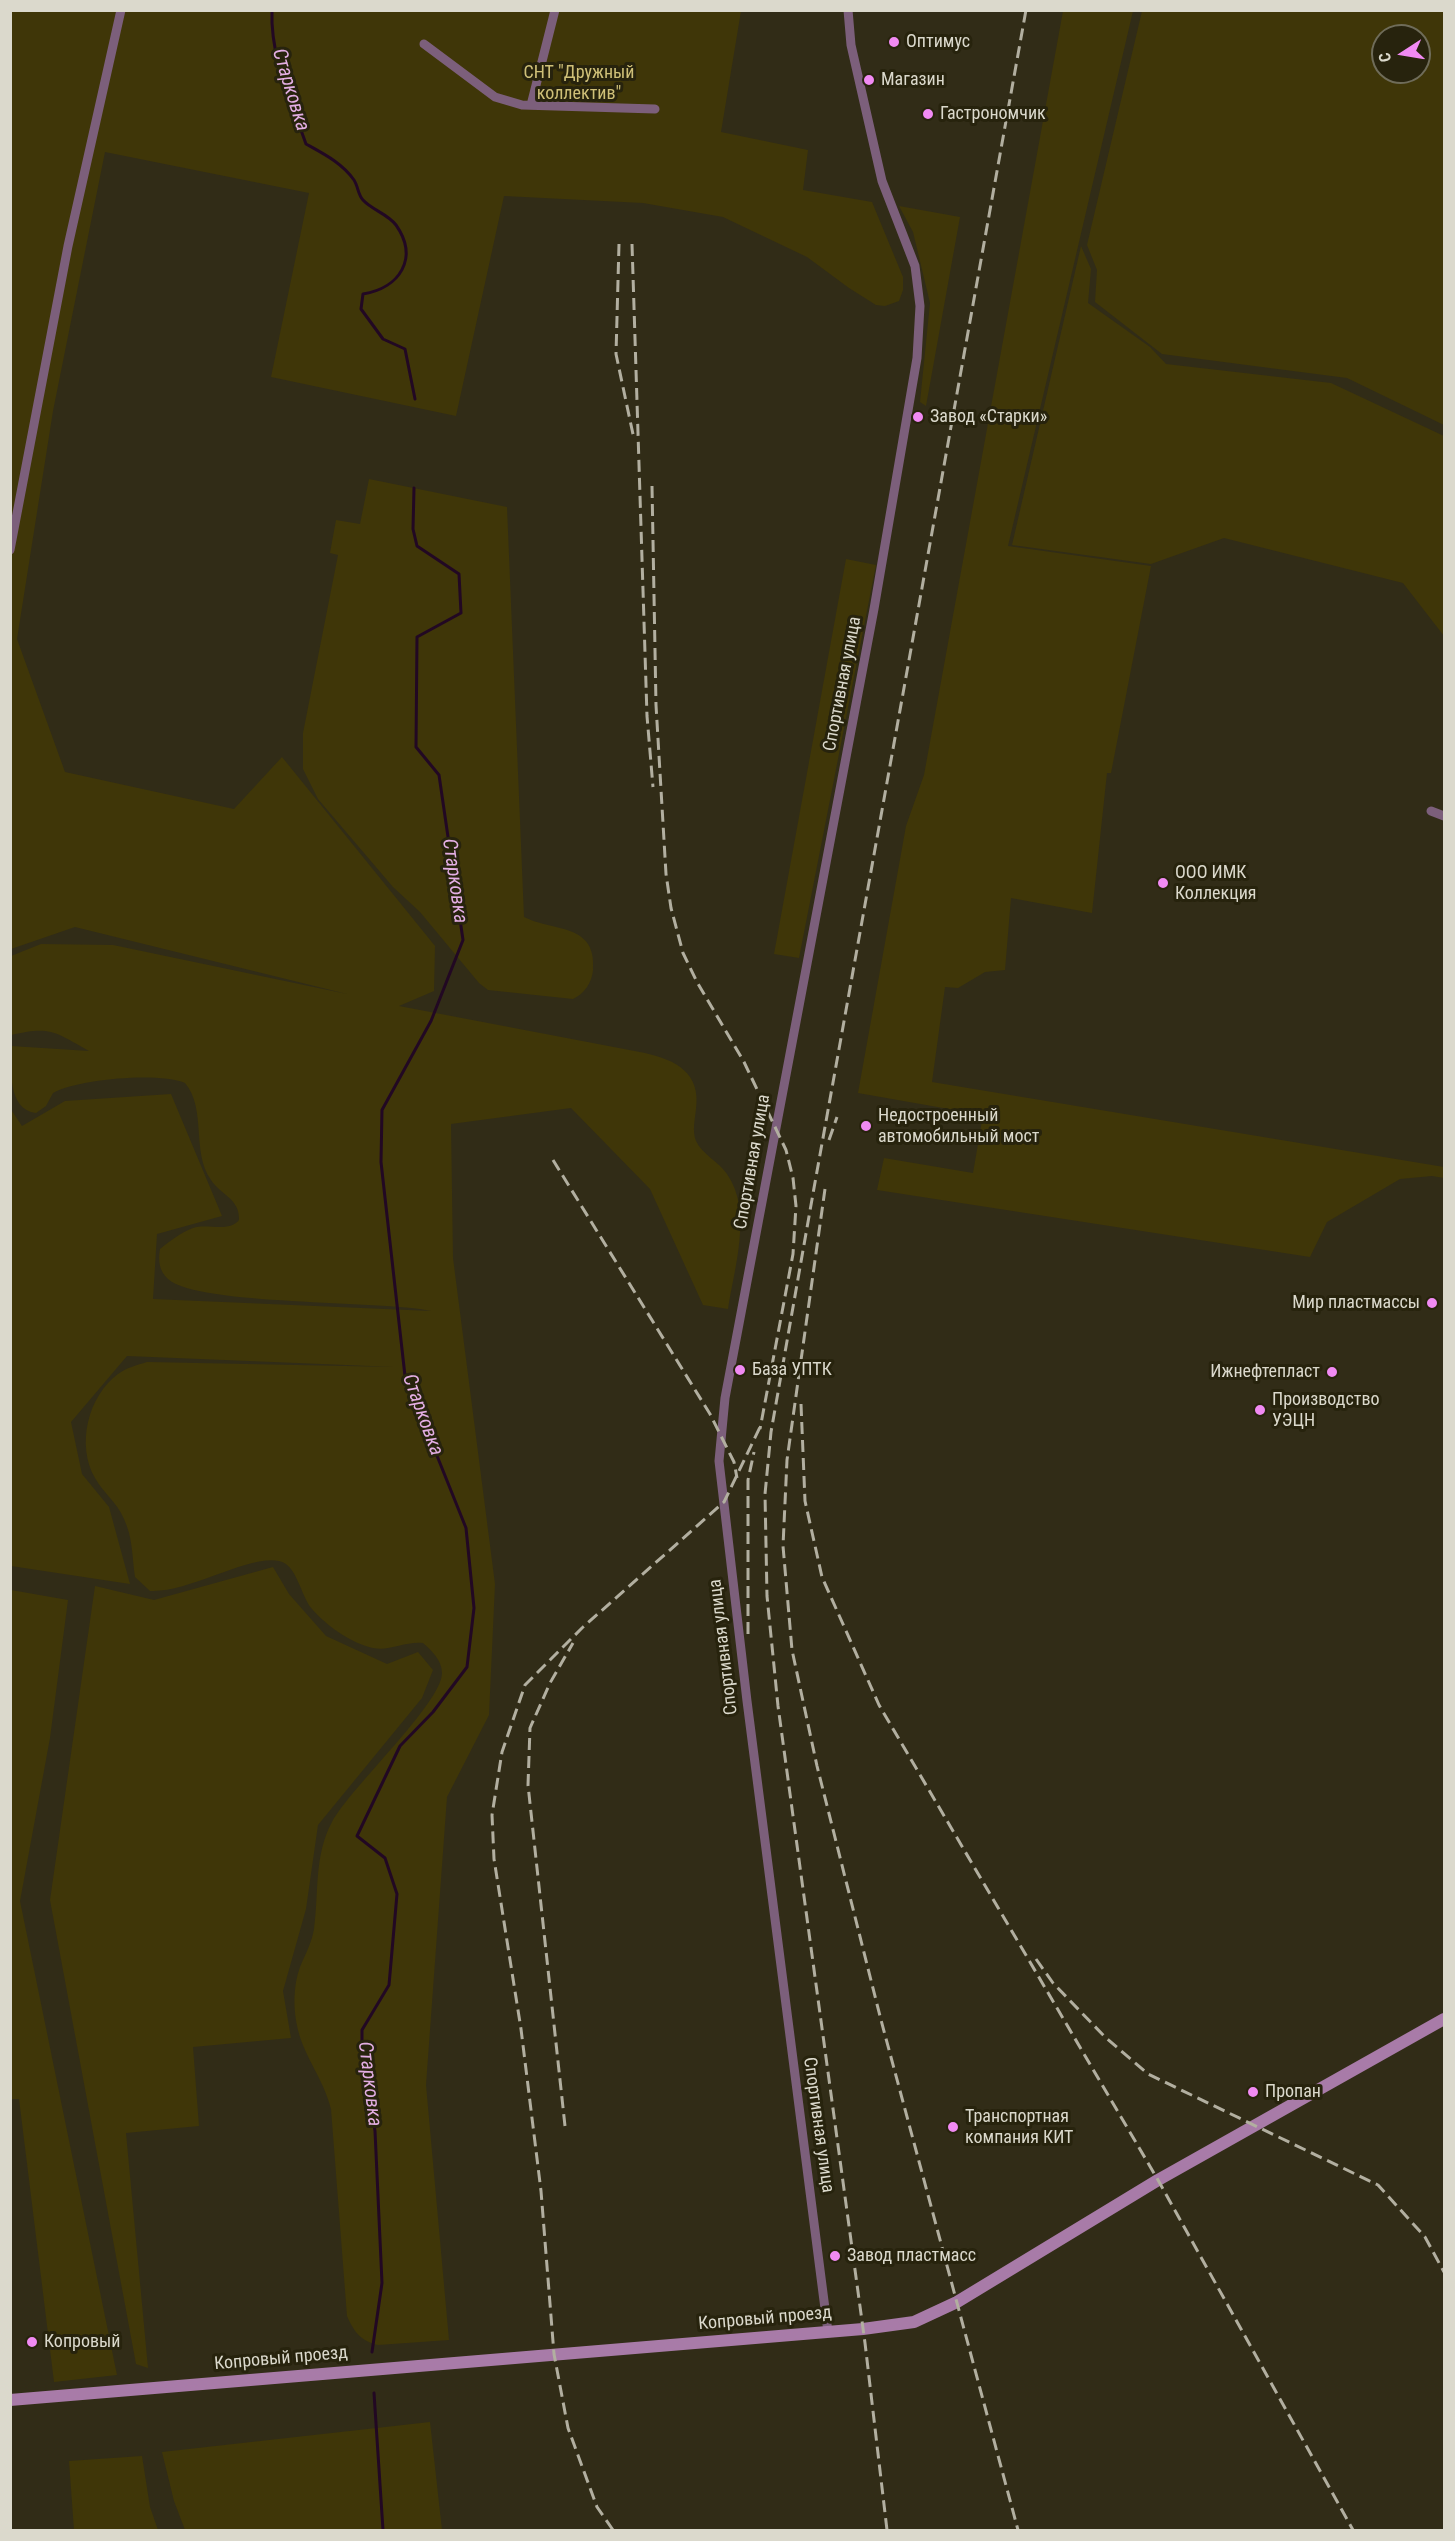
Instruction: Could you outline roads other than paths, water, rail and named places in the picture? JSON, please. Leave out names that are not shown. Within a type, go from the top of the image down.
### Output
[{"type":"main road","name":"Копровый проезд","points":[[10,2400],[828,2332],[914,2322],[931,2316],[993,2282],[1158,2180],[1444,2019]]},
{"type":"street","points":[[10,550],[68,246],[121,10]]},
{"type":"street","points":[[531,105],[555,10]]},
{"type":"street","name":"Спортивная улица","points":[[828,2332],[747,1701],[719,1461],[725,1398],[874,609],[917,358],[920,306],[915,266],[882,181],[851,45],[848,10]]},
{"type":"street","points":[[424,44],[495,98],[531,105],[654,109]]},
{"type":"street","points":[[1431,811],[1444,816]]},
{"type":"waterway","name":"Старковка","points":[[272,10],[274,45],[278,62],[306,144],[344,169],[354,180],[363,200],[393,221],[403,237],[406,249],[402,270],[387,285],[363,294],[361,309],[383,339],[405,349],[415,399]]},
{"type":"waterway","name":"Старковка","points":[[372,2352],[382,2283],[375,2131],[362,2053],[362,2030],[389,1985],[397,1894],[385,1858],[357,1836],[400,1746],[433,1712],[467,1667],[474,1608],[466,1528],[405,1376],[381,1162],[382,1110],[431,1021],[463,940],[439,775],[416,747],[417,637],[461,613],[459,574],[417,546],[413,529],[414,488]]},
{"type":"waterway","name":"Старковка","points":[[374,2393],[383,2530]]},
{"type":"railway","points":[[887,2530],[865,2343],[778,1706],[767,1596],[765,1494],[771,1432],[1026,10]]},
{"type":"railway","points":[[619,244],[616,354],[634,439]]},
{"type":"railway","points":[[632,244],[647,716],[653,787]]},
{"type":"railway","points":[[652,486],[656,705],[666,874],[671,908],[683,953],[697,982],[744,1062],[786,1150],[793,1178],[796,1206],[793,1254],[760,1429]]},
{"type":"railway","points":[[829,1140],[837,1117]]},
{"type":"railway","points":[[553,1160],[710,1414],[734,1462],[737,1478]]},
{"type":"railway","points":[[825,1189],[787,1460],[783,1546],[792,1650],[817,1766],[881,2020],[1018,2530]]},
{"type":"railway","points":[[801,1404],[805,1501],[822,1577],[879,1705],[1158,2180],[1353,2530]]},
{"type":"railway","points":[[613,2530],[597,2507],[568,2428],[554,2354],[541,2191],[521,2029],[494,1859],[492,1815],[502,1752],[525,1685],[582,1628],[724,1502],[762,1423]]},
{"type":"railway","points":[[748,1634],[748,1480],[754,1452]]},
{"type":"railway","points":[[565,2126],[528,1785],[530,1728],[550,1683],[573,1643]]},
{"type":"railway","points":[[1036,1959],[1053,1983],[1105,2037],[1148,2074],[1378,2185],[1425,2237],[1444,2272]]},
{"type":"place","name":"Оптимус","points":[[894,42]]},
{"type":"place","name":"Магазин","points":[[869,80]]},
{"type":"place","name":"Гастрономчик","points":[[928,114]]},
{"type":"place","name":"Завод «Старки»","points":[[918,417]]},
{"type":"place","name":"ООО ИМК Коллекция","points":[[1163,883]]},
{"type":"place","name":"Недостроенный автомобильный мост","points":[[866,1126]]},
{"type":"place","name":"Мир пластмассы","points":[[1432,1303]]},
{"type":"place","name":"База УПТК","points":[[740,1370]]},
{"type":"place","name":"Ижнефтепласт","points":[[1332,1372]]},
{"type":"place","name":"Производство УЭЦН","points":[[1260,1410]]},
{"type":"place","name":"Пропан","points":[[1253,2092]]},
{"type":"place","name":"Транспортная компания КИТ","points":[[953,2127]]},
{"type":"place","name":"Завод пластмасс","points":[[835,2256]]},
{"type":"place","name":"Копровый","points":[[32,2342]]},
{"type":"park label","name":"СНТ \"Дружный коллектив\"","points":[[579,83]]}]
